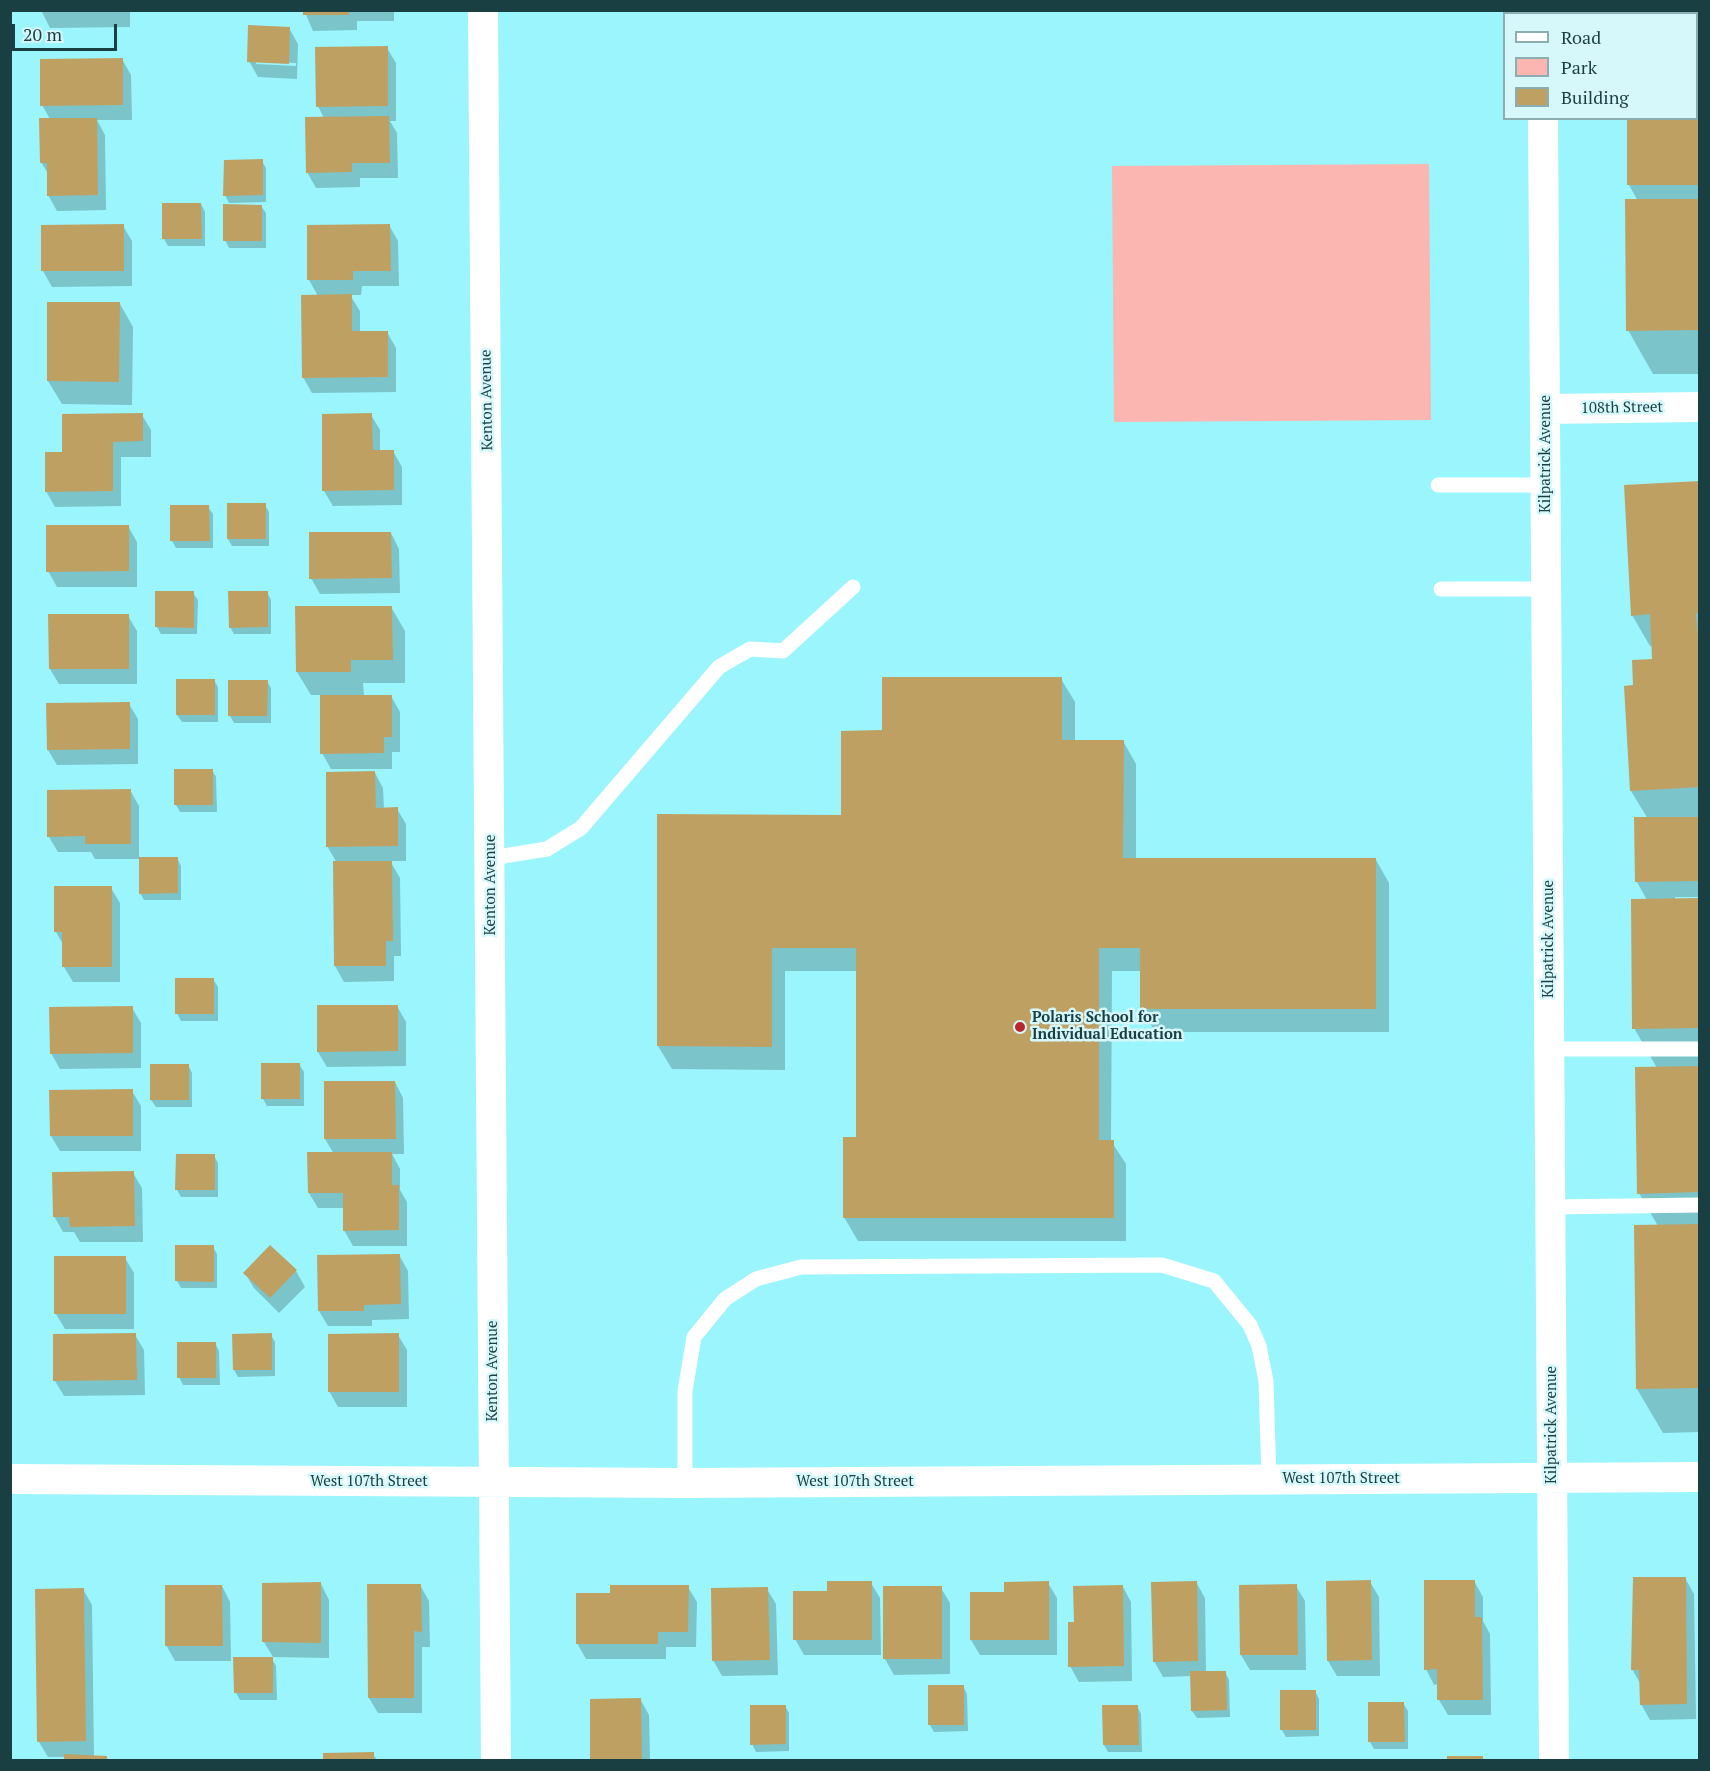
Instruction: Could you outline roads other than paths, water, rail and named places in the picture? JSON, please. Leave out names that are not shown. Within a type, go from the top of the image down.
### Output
[{"type":"street","name":"Kenton Avenue","points":[[483,10],[496,1761]]},
{"type":"street","name":"Kilpatrick Avenue","points":[[1543,120],[1554,1761]]},
{"type":"street","name":"108th Street","points":[[1545,409],[1700,407]]},
{"type":"street","name":"West 107th Street","points":[[10,1479],[685,1483],[1700,1477]]},
{"type":"lane","points":[[1438,485],[1546,485]]},
{"type":"lane","points":[[491,858],[547,849],[582,828],[719,667],[750,650],[783,651],[853,587]]},
{"type":"lane","points":[[1441,589],[1547,589]]},
{"type":"lane","points":[[1550,1049],[1700,1049]]},
{"type":"lane","points":[[1551,1207],[1700,1205]]},
{"type":"lane","points":[[685,1483],[685,1391],[694,1337],[725,1299],[756,1279],[801,1267],[1162,1265],[1214,1281],[1250,1325],[1259,1346],[1266,1380],[1269,1479]]},
{"type":"place","name":"Polaris School for Individual Education","points":[[1020,1027]]}]
